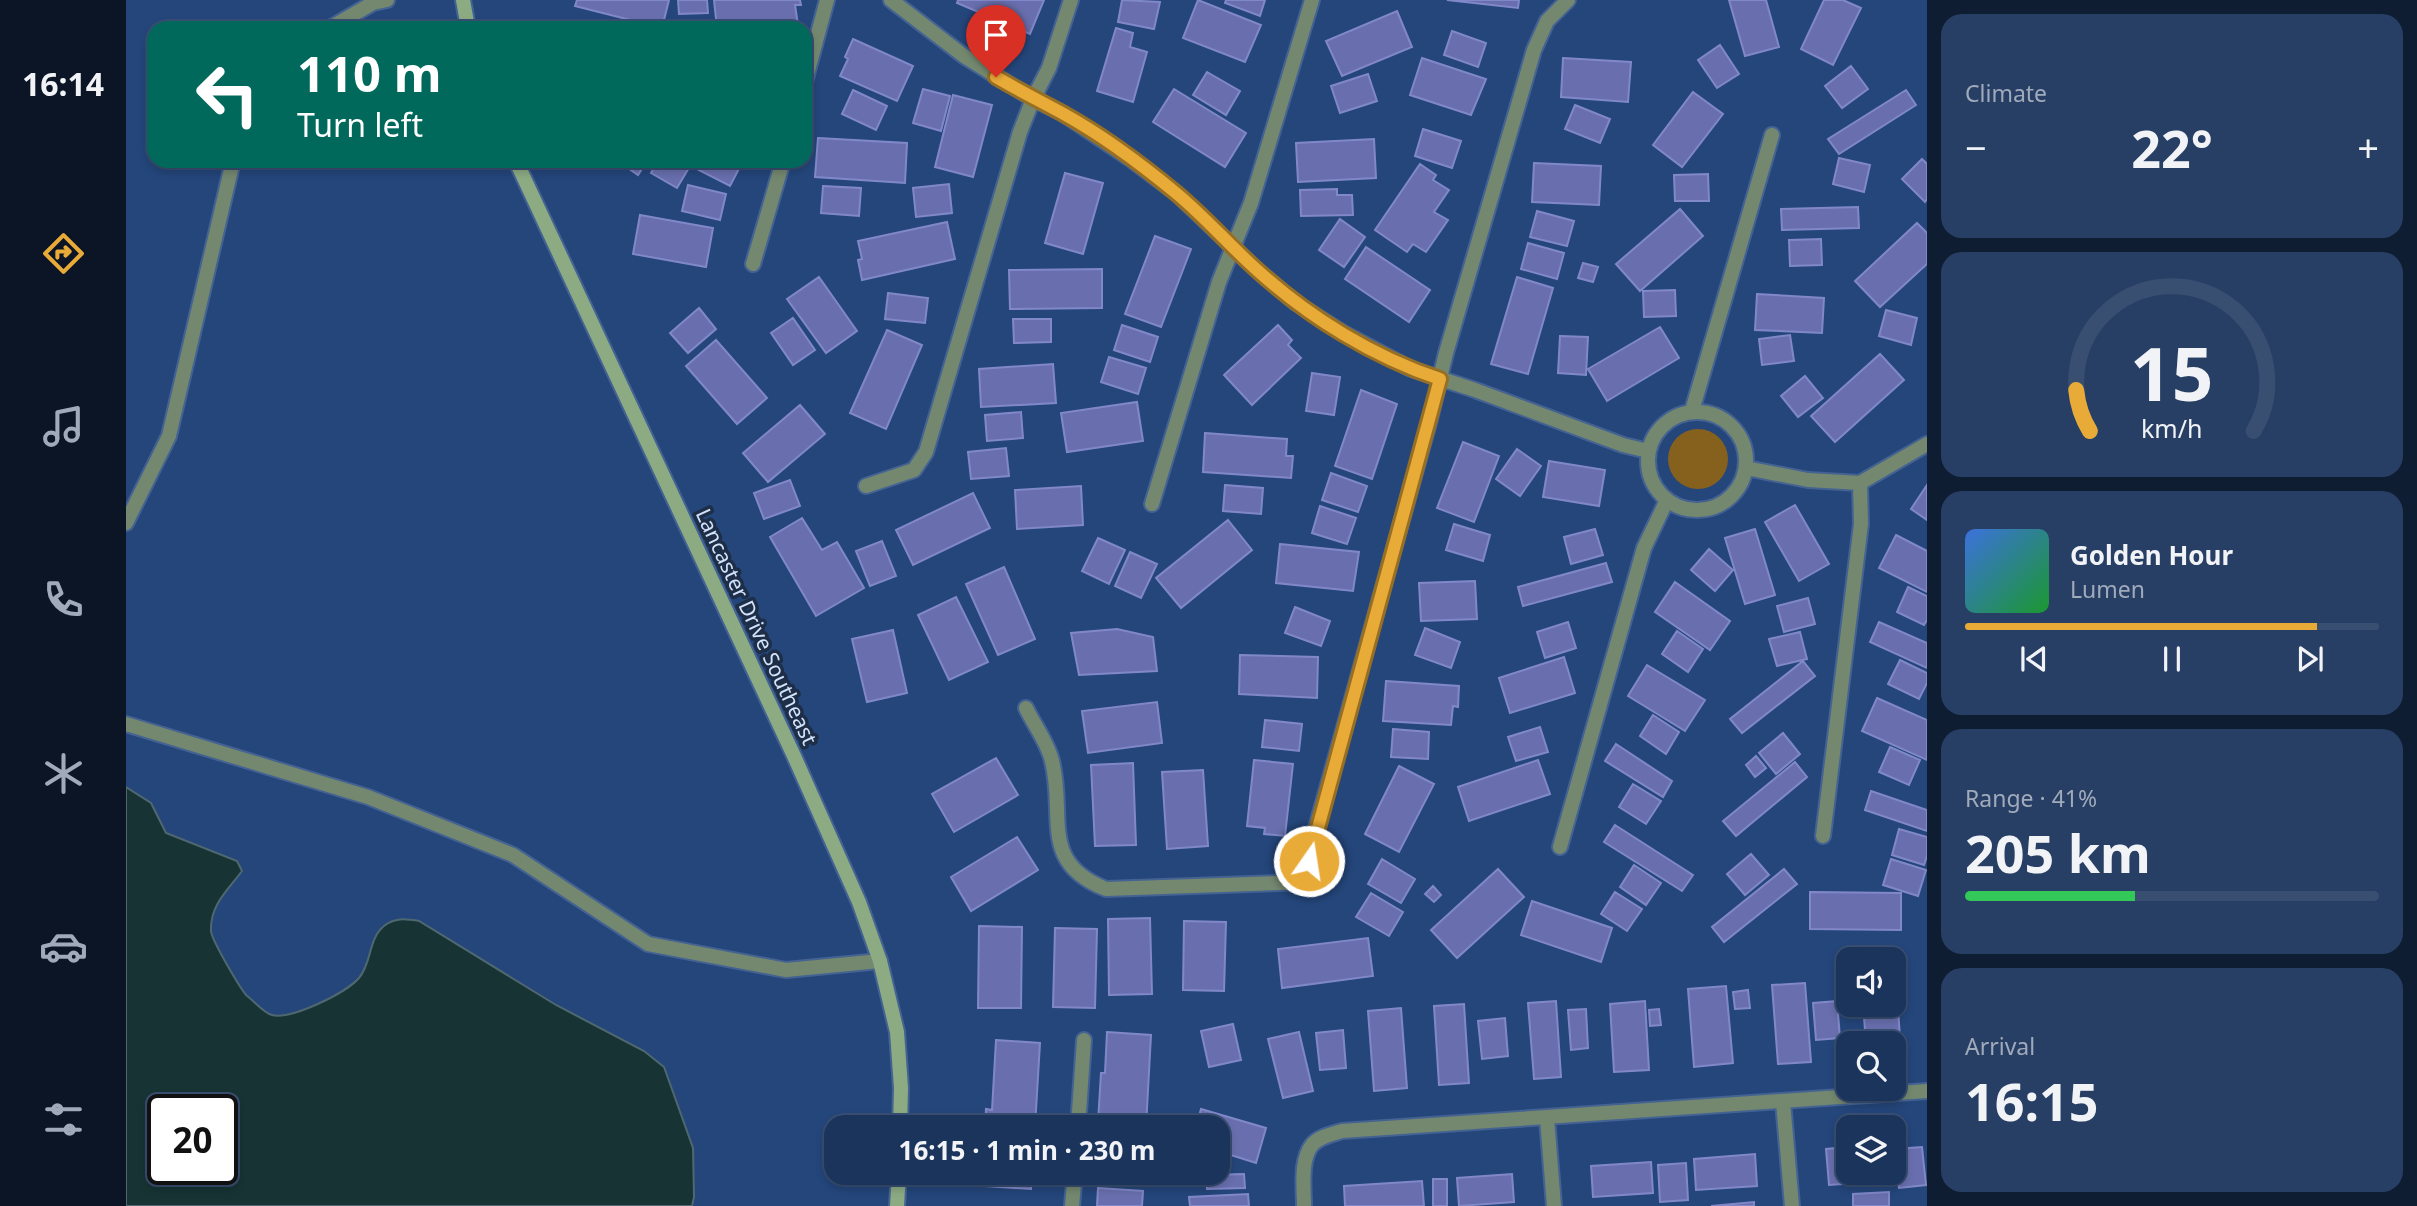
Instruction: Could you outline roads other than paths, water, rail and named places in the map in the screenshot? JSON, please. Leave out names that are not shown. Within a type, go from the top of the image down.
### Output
[{"type":"main road","points":[[463,0],[467,21]]},
{"type":"main road","name":"Lancaster Drive Southeast","points":[[519,168],[794,756],[859,902],[880,961],[897,1032],[900,1115]]},
{"type":"main road","points":[[897,1206],[898,1185]]},
{"type":"street","points":[[342,21],[373,3],[387,0]]},
{"type":"street","points":[[812,55],[827,0]]},
{"type":"street","points":[[891,0],[964,56],[1033,99],[1062,113],[1132,160],[1176,193],[1296,303],[1336,328],[1411,369],[1623,446],[1648,451]]},
{"type":"street","points":[[866,486],[914,470],[926,452],[1020,132],[1049,68],[1071,0]]},
{"type":"street","points":[[1152,504],[1219,282],[1251,203],[1312,0]]},
{"type":"street","points":[[1026,708],[1052,760],[1061,852],[1086,881],[1106,889],[1304,882],[1313,839],[1440,379],[1534,50],[1547,21],[1568,0]]},
{"type":"street","points":[[1692,411],[1772,135]]},
{"type":"street","points":[[126,523],[169,436],[231,168]]},
{"type":"street","points":[[753,264],[781,168]]},
{"type":"street","points":[[1692,411],[1714,414],[1733,426],[1745,445],[1746,468],[1737,491],[1716,507],[1703,510],[1690,510],[1667,500],[1651,478],[1648,451],[1654,436],[1664,424],[1677,415],[1692,411]]},
{"type":"street","points":[[1746,468],[1808,480],[1860,483],[1926,442]]},
{"type":"street","points":[[1823,836],[1861,524],[1860,483]]},
{"type":"street","points":[[1560,848],[1644,548],[1667,500]]},
{"type":"street","points":[[126,724],[368,797],[513,855],[648,944],[786,970],[880,961]]},
{"type":"street","points":[[1079,1115],[1084,1040]]},
{"type":"street","points":[[1304,1206],[1306,1159],[1312,1145],[1324,1136],[1342,1131],[1927,1090]]},
{"type":"street","points":[[1783,1102],[1792,1206]]},
{"type":"street","points":[[1547,1118],[1554,1206]]},
{"type":"street","points":[[1072,1206],[1074,1185]]}]
